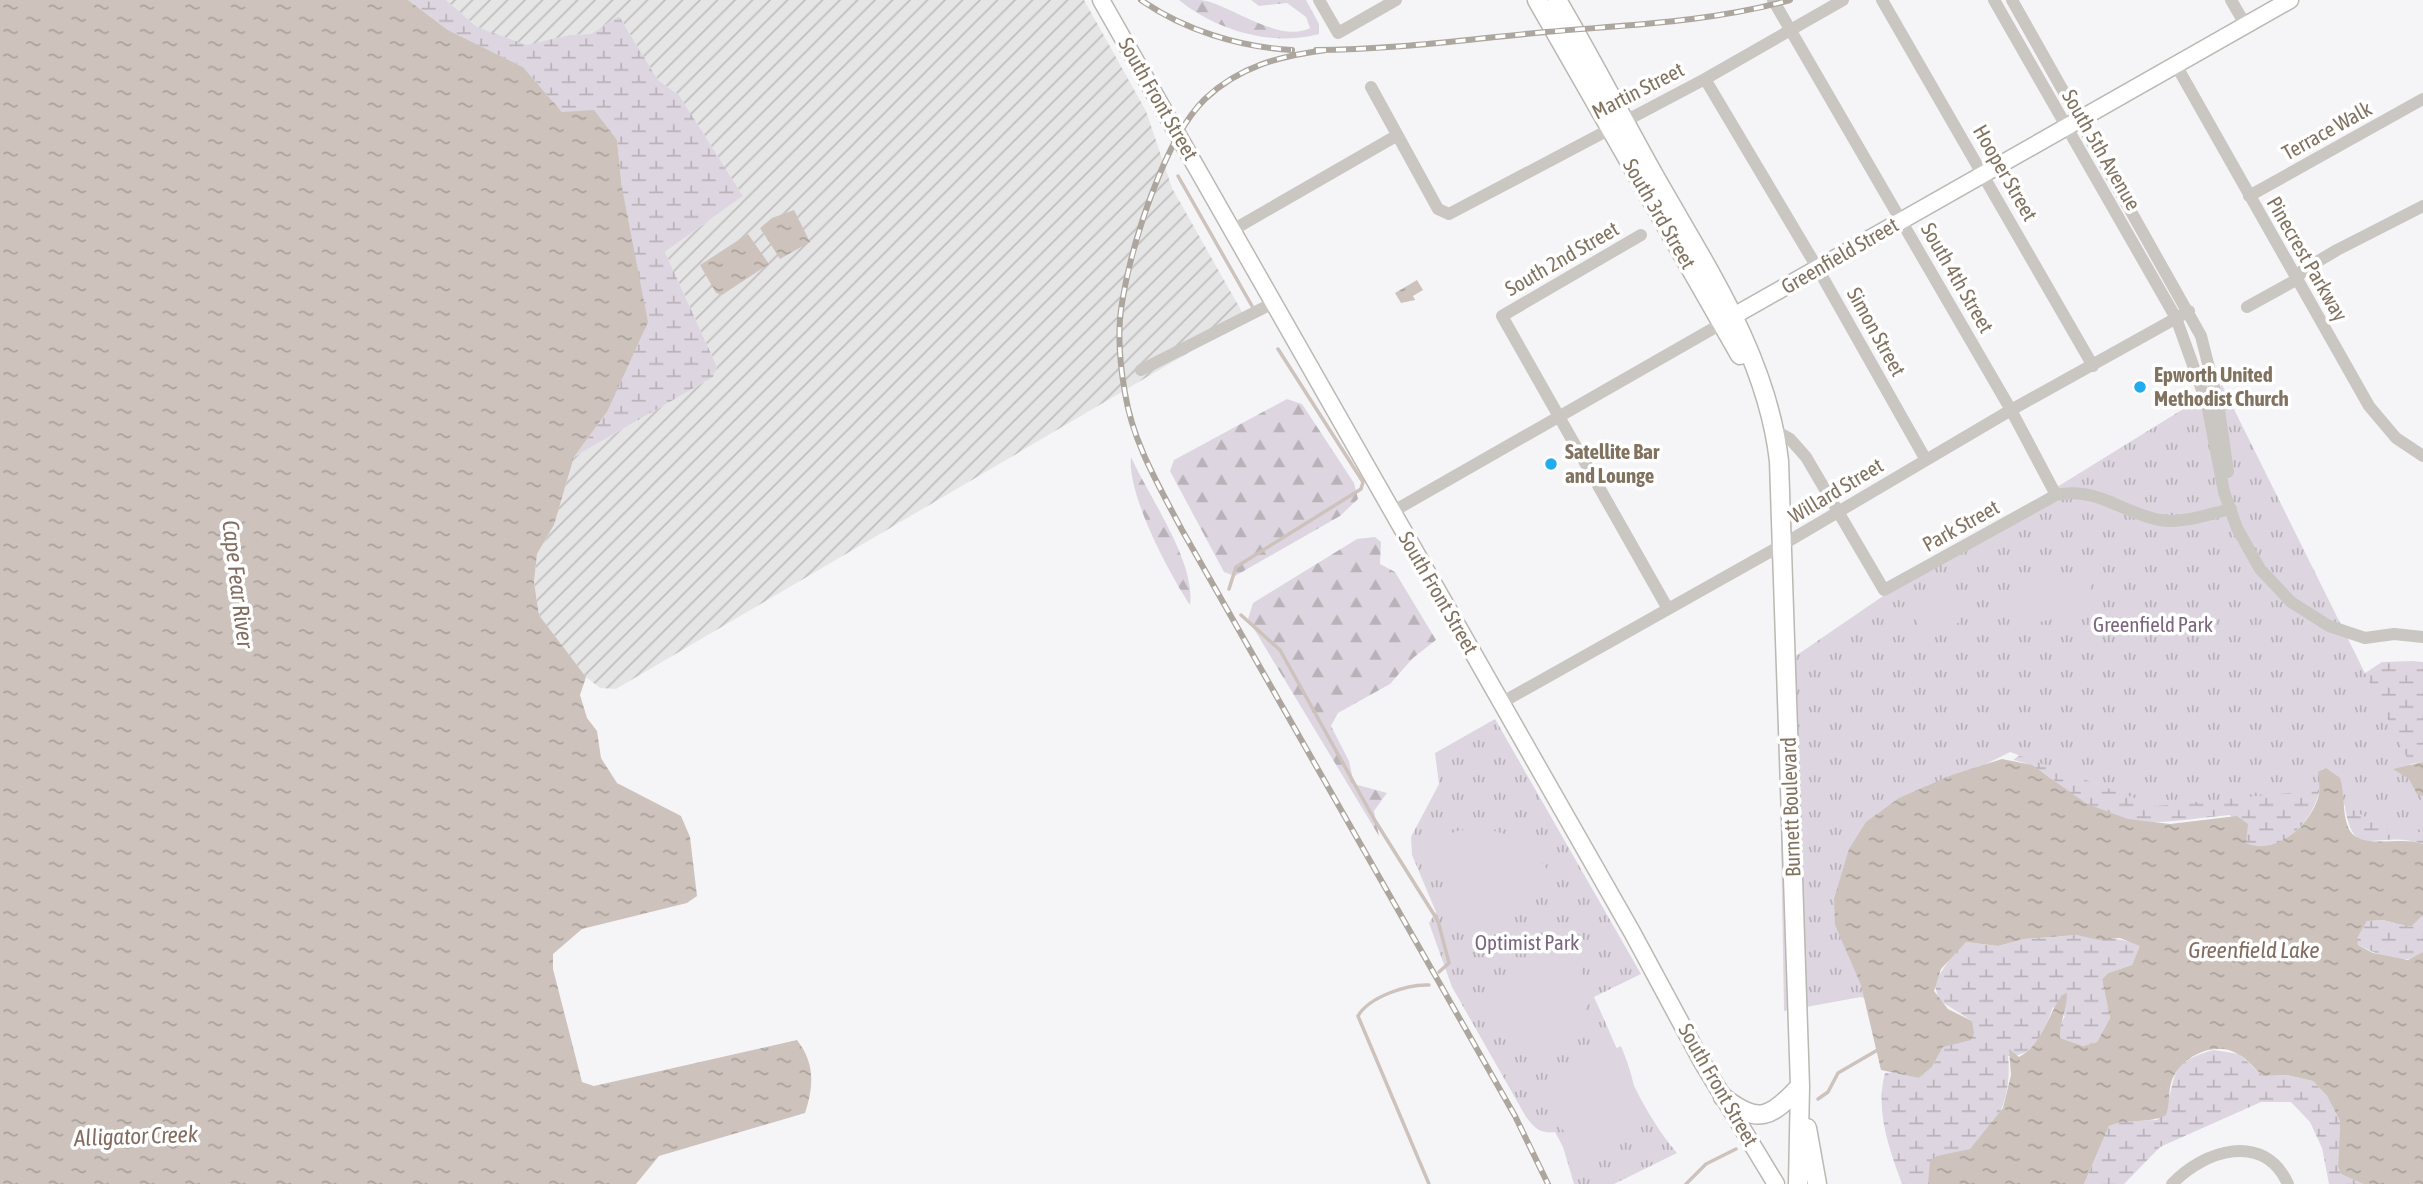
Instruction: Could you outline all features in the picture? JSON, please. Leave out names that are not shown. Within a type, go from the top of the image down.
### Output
[{"type":"highway","name":"South 3rd Street","points":[[1537,0],[1617,125],[1727,320],[1763,386],[1776,431]]},
{"type":"highway","name":"South 3rd Street","points":[[1557,0],[1617,125]]},
{"type":"highway","name":"Burnett Boulevard","points":[[1776,431],[1800,1086],[1798,1184]]},
{"type":"highway","points":[[1723,1097],[1741,1111],[1767,1115],[1782,1106],[1800,1086]]},
{"type":"highway","points":[[1800,1086],[1817,1184]]},
{"type":"main road","name":"South Front Street","points":[[1101,0],[1723,1097],[1776,1184]]},
{"type":"main road","name":"Greenfield Street","points":[[1727,320],[2290,0]]},
{"type":"street","points":[[1319,0],[1338,33],[1396,0]]},
{"type":"street","name":"South 4th Street","points":[[1773,0],[2011,410],[2056,495]]},
{"type":"street","name":"Martin Street","points":[[1396,136],[1438,209],[1448,214],[1705,79],[1843,0]]},
{"type":"street","name":"Hooper Street","points":[[1882,0],[1985,174],[2093,366]]},
{"type":"street","name":"South 5th Avenue","points":[[1994,0],[2189,311],[2204,343],[2225,446],[2231,509]]},
{"type":"street","name":"South 5th Avenue","points":[[2012,0],[2176,318],[2207,404],[2231,509]]},
{"type":"street","points":[[2231,0],[2246,26]]},
{"type":"street","name":"Pinecrest Parkway","points":[[2176,65],[2369,406],[2396,438],[2423,456]]},
{"type":"street","name":"Simon Street","points":[[1705,79],[1818,269],[1926,460]]},
{"type":"street","points":[[1231,231],[1396,136],[1371,87]]},
{"type":"street","name":"Terrace Walk","points":[[2249,197],[2423,99]]},
{"type":"street","points":[[2247,307],[2296,280],[2303,270],[2337,250],[2423,206]]},
{"type":"street","name":"South 2nd Street","points":[[1642,235],[1502,316],[1668,609]]},
{"type":"street","points":[[1141,370],[1273,303]]},
{"type":"street","name":"Willard Street","points":[[1501,703],[1782,545],[2011,410],[2189,311]]},
{"type":"street","name":"Greenfield Street","points":[[1392,512],[1727,320]]},
{"type":"street","points":[[1776,431],[1790,439],[1807,457],[1838,510]]},
{"type":"street","points":[[2056,495],[2077,491],[2169,521],[2231,509],[2236,528],[2260,569],[2291,601],[2312,617],[2365,638],[2394,634],[2423,637]]},
{"type":"street","name":"Park Street","points":[[1838,510],[1884,590],[2056,495]]},
{"type":"street","points":[[2172,1184],[2197,1162],[2237,1150],[2255,1152],[2270,1160],[2288,1184]]},
{"type":"shaded area","points":[[446,0],[1084,0],[1146,111],[1172,188],[1246,319],[616,689],[600,688],[586,677],[539,615],[534,582],[537,554],[554,525],[574,457],[713,377],[717,367],[665,252],[743,196],[679,95],[658,80],[619,16],[591,34],[569,35],[527,46],[477,27]]},
{"type":"green space","points":[[408,0],[446,0],[477,27],[527,45],[569,35],[591,34],[619,16],[658,80],[679,95],[743,196],[665,252],[717,367],[713,377],[574,457],[607,412],[622,188],[617,140],[562,112],[523,67],[448,30]]},
{"type":"green space","points":[[1179,0],[1213,3],[1255,22],[1284,31],[1298,32],[1310,28],[1306,17],[1287,3],[1259,6],[1251,0],[1306,0],[1319,24],[1319,34],[1282,38],[1245,33],[1210,20]]},
{"type":"green space","name":"Greenfield Park","points":[[2222,385],[2423,790],[2423,832],[2391,832],[2319,790],[2156,806],[2010,752],[1928,793],[1898,1010],[1861,997],[1784,1011],[1778,668],[1902,583]]},
{"type":"green space","points":[[1287,399],[1302,404],[1354,483],[1358,499],[1340,516],[1235,576],[1224,572],[1170,471],[1174,460]]},
{"type":"green space","points":[[1131,457],[1179,550],[1190,588],[1190,605],[1171,574],[1142,512],[1132,473]]},
{"type":"green space","points":[[1375,537],[1381,542],[1380,564],[1395,572],[1436,640],[1413,658],[1390,684],[1338,713],[1331,726],[1349,761],[1354,784],[1387,793],[1374,811],[1379,836],[1248,619],[1253,603],[1357,539]]},
{"type":"green space","points":[[2087,574],[2096,605],[2092,609],[2028,625],[2026,618],[2020,619],[2014,581]]},
{"type":"green space","points":[[1943,589],[1961,621],[1946,630],[1928,597]]},
{"type":"green space","points":[[1924,600],[1943,633],[1927,641],[1909,608]]},
{"type":"green space","points":[[2382,662],[2423,662],[2423,762],[2399,766],[2423,796],[2423,844],[2405,840],[2367,841],[2358,838],[2352,831],[2347,816],[2343,792],[2320,786],[2312,810],[2294,832],[2271,846],[2258,847],[2245,843],[2230,815],[2158,822],[2123,819],[2087,804],[2043,772],[2013,760],[2024,752],[2359,677]]},
{"type":"green space","name":"Optimist Park","points":[[1495,719],[1641,974],[1594,997],[1640,1098],[1677,1153],[1614,1184],[1574,1184],[1563,1147],[1555,1132],[1538,1129],[1526,1117],[1452,987],[1429,923],[1436,912],[1412,855],[1411,837],[1439,784],[1435,753]]},
{"type":"green space","points":[[1479,828],[1505,834],[1522,843],[1537,856],[1553,877],[1505,914],[1474,932],[1463,928],[1426,844],[1457,831]]},
{"type":"green space","points":[[2423,915],[2423,952],[2416,957],[2391,958],[2358,945],[2356,938],[2367,921],[2383,920],[2411,927]]},
{"type":"green space","points":[[2076,935],[2117,939],[2141,946],[2132,965],[2108,973],[2102,979],[2110,1018],[2097,1042],[2083,1046],[2060,1038],[2059,1026],[2065,1016],[2053,1007],[2032,1047],[2017,1055],[2008,1056],[2006,1095],[1990,1131],[1966,1151],[1937,1156],[1928,1184],[1902,1184],[1885,1129],[1882,1087],[1885,1073],[1898,1072],[1919,1078],[1932,1067],[1943,1047],[1972,1021],[1939,1000],[1934,983],[1957,948],[1966,942],[1998,946],[2024,939]]},
{"type":"green space","points":[[1571,947],[1585,987],[1584,1017],[1570,1043],[1541,1073],[1487,1000],[1489,986]]},
{"type":"green space","points":[[1621,1046],[1633,1084],[1634,1113],[1621,1140],[1592,1168],[1537,1096],[1538,1090],[1548,1081]]},
{"type":"green space","points":[[2214,1050],[2239,1054],[2263,1076],[2287,1075],[2313,1081],[2327,1096],[2340,1121],[2338,1167],[2341,1174],[2363,1184],[2329,1184],[2322,1148],[2310,1122],[2291,1102],[2261,1102],[2160,1147],[2124,1184],[2084,1184],[2109,1126],[2121,1121],[2157,1120],[2165,1108],[2178,1069],[2196,1056]]},
{"type":"water","points":[[0,0],[408,0],[448,30],[523,67],[562,112],[594,110],[617,140],[622,188],[648,322],[607,412],[574,457],[554,525],[537,554],[534,582],[539,615],[586,677],[580,695],[587,718],[597,731],[601,758],[617,783],[681,816],[690,837],[697,896],[687,903],[582,929],[553,954],[553,969],[582,1082],[594,1086],[797,1040],[807,1057],[811,1075],[805,1113],[659,1156],[636,1184],[0,1184]]},
{"type":"water","points":[[794,210],[810,242],[780,259],[760,228],[772,218]]},
{"type":"water","points":[[748,234],[769,264],[722,295],[716,293],[700,265]]},
{"type":"water","points":[[1417,280],[1423,290],[1413,296],[1415,300],[1401,303],[1395,293]]},
{"type":"water","name":"Greenfield Lake","points":[[2002,759],[2032,765],[2087,804],[2128,819],[2170,824],[2237,816],[2248,824],[2246,843],[2258,846],[2281,841],[2301,826],[2319,794],[2318,772],[2326,768],[2340,778],[2346,821],[2353,835],[2370,841],[2423,844],[2423,915],[2411,927],[2383,920],[2367,921],[2357,938],[2358,945],[2373,953],[2408,960],[2423,952],[2423,1184],[2363,1184],[2341,1174],[2338,1167],[2340,1121],[2327,1096],[2313,1081],[2287,1075],[2263,1076],[2238,1054],[2218,1049],[2198,1054],[2181,1066],[2171,1083],[2166,1115],[2109,1126],[2084,1184],[1928,1184],[1930,1161],[1937,1156],[1970,1149],[2003,1108],[2011,1075],[2009,1049],[2019,1057],[2034,1045],[2062,995],[2067,993],[2060,1038],[2083,1046],[2097,1042],[2110,1018],[2102,979],[2108,973],[2132,965],[2140,946],[2120,938],[2100,940],[2076,935],[2024,939],[1998,946],[1966,942],[1941,969],[1934,991],[1948,1009],[1972,1021],[1974,1033],[1971,1040],[1943,1047],[1932,1067],[1919,1078],[1881,1070],[1861,985],[1835,925],[1834,899],[1849,849],[1866,822],[1899,798],[1952,775]]},
{"type":"water","points":[[2423,762],[2423,796],[2417,794],[2409,779],[2393,769]]},
{"type":"waterway","points":[[1178,176],[1252,306]]},
{"type":"waterway","points":[[1229,589],[1236,567],[1361,489],[1363,482],[1278,349]]},
{"type":"waterway","points":[[1241,615],[1280,650],[1374,819],[1438,921],[1449,963],[1439,972]]},
{"type":"waterway","points":[[1429,985],[1389,993],[1371,1003],[1358,1016],[1429,1184]]},
{"type":"waterway","points":[[1818,1099],[1828,1092],[1838,1073],[1881,1048]]},
{"type":"waterway","points":[[1686,1184],[1706,1164],[1736,1149]]},
{"type":"railway","points":[[1141,0],[1175,20],[1213,35],[1252,45],[1292,50]]},
{"type":"railway","points":[[1316,50],[1402,46],[1669,22],[1790,0]]},
{"type":"railway","points":[[1326,50],[1277,59],[1232,78],[1205,99],[1176,140],[1141,224],[1126,280],[1119,337],[1125,393],[1140,447],[1182,530],[1515,1116],[1548,1184]]},
{"type":"place","name":"Epworth United Methodist Church","points":[[2140,387]]},
{"type":"place","name":"Satellite Bar and Lounge","points":[[1551,464]]},
{"type":"water label","name":"Cape Fear River","points":[[238,584]]},
{"type":"water label","name":"Alligator Creek","points":[[136,1136]]}]
